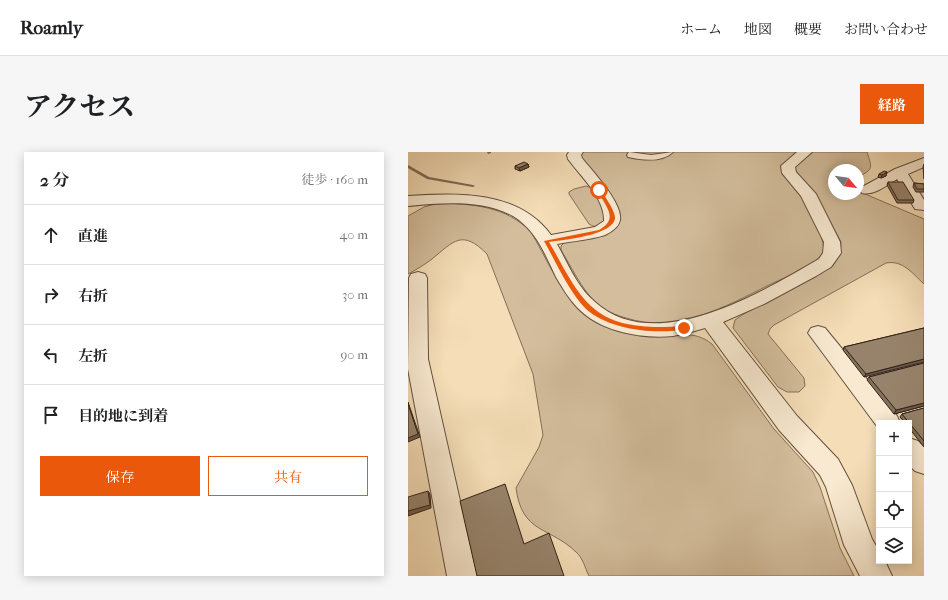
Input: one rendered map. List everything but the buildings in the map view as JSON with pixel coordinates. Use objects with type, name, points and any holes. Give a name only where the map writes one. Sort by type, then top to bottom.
[{"type":"street","points":[[546,241],[600,231],[608,226],[612,221],[613,216],[604,196],[575,159],[574,155],[576,152]]},
{"type":"street","points":[[408,202],[448,199],[470,200],[489,203],[518,213],[530,221],[546,241],[578,295],[589,308],[607,319],[630,327],[657,330],[684,328],[710,320],[749,303],[824,263],[832,253],[832,242],[817,209],[808,194],[789,173],[788,166],[805,152]]},
{"type":"street","points":[[867,190],[900,172],[924,162]]},
{"type":"street","points":[[900,172],[920,206]]},
{"type":"street","points":[[418,278],[417,359],[462,576]]},
{"type":"street","points":[[710,320],[788,423],[829,467],[839,485],[859,545],[877,576]]},
{"type":"street","points":[[818,333],[886,420]]},
{"type":"street","points":[[912,451],[924,463]]},
{"type":"lane","points":[[632,152],[631,155],[658,157],[669,152]]},
{"type":"shaded area","points":[[581,152],[797,152],[782,165],[782,173],[800,193],[807,205],[819,231],[822,240],[823,252],[814,262],[799,271],[735,302],[700,316],[663,323],[645,322],[614,314],[599,306],[591,297],[581,284],[561,250],[561,246],[566,241],[613,228],[580,158]]},
{"type":"shaded area","points":[[813,152],[867,152],[871,165],[869,170],[864,174],[864,164],[828,164],[828,200],[864,200],[864,194],[924,219],[924,284],[902,265],[897,263],[886,263],[774,325],[768,334],[804,378],[805,386],[799,392],[787,392],[778,387],[733,328],[735,320],[742,315],[832,267],[840,255],[841,242],[815,193],[796,173],[795,167]]},
{"type":"shaded area","points":[[586,186],[592,188],[598,197],[607,221],[598,226],[589,224],[569,194],[569,192],[574,189]]},
{"type":"shaded area","points":[[438,203],[464,204],[488,208],[511,217],[521,223],[531,232],[575,307],[590,319],[627,333],[646,336],[692,335],[705,339],[712,344],[774,429],[813,472],[820,487],[840,548],[854,576],[589,576],[578,554],[566,544],[538,528],[531,522],[524,514],[519,503],[516,488],[539,447],[543,435],[533,374],[487,254],[471,242],[458,240],[408,274],[408,216],[424,207]]},
{"type":"waterway","points":[[408,166],[428,178],[473,186]]},
{"type":"route","points":[[599,190],[604,196],[613,216],[612,221],[608,226],[600,231],[546,241],[578,295],[589,308],[607,319],[630,327],[657,330],[684,328]]}]
